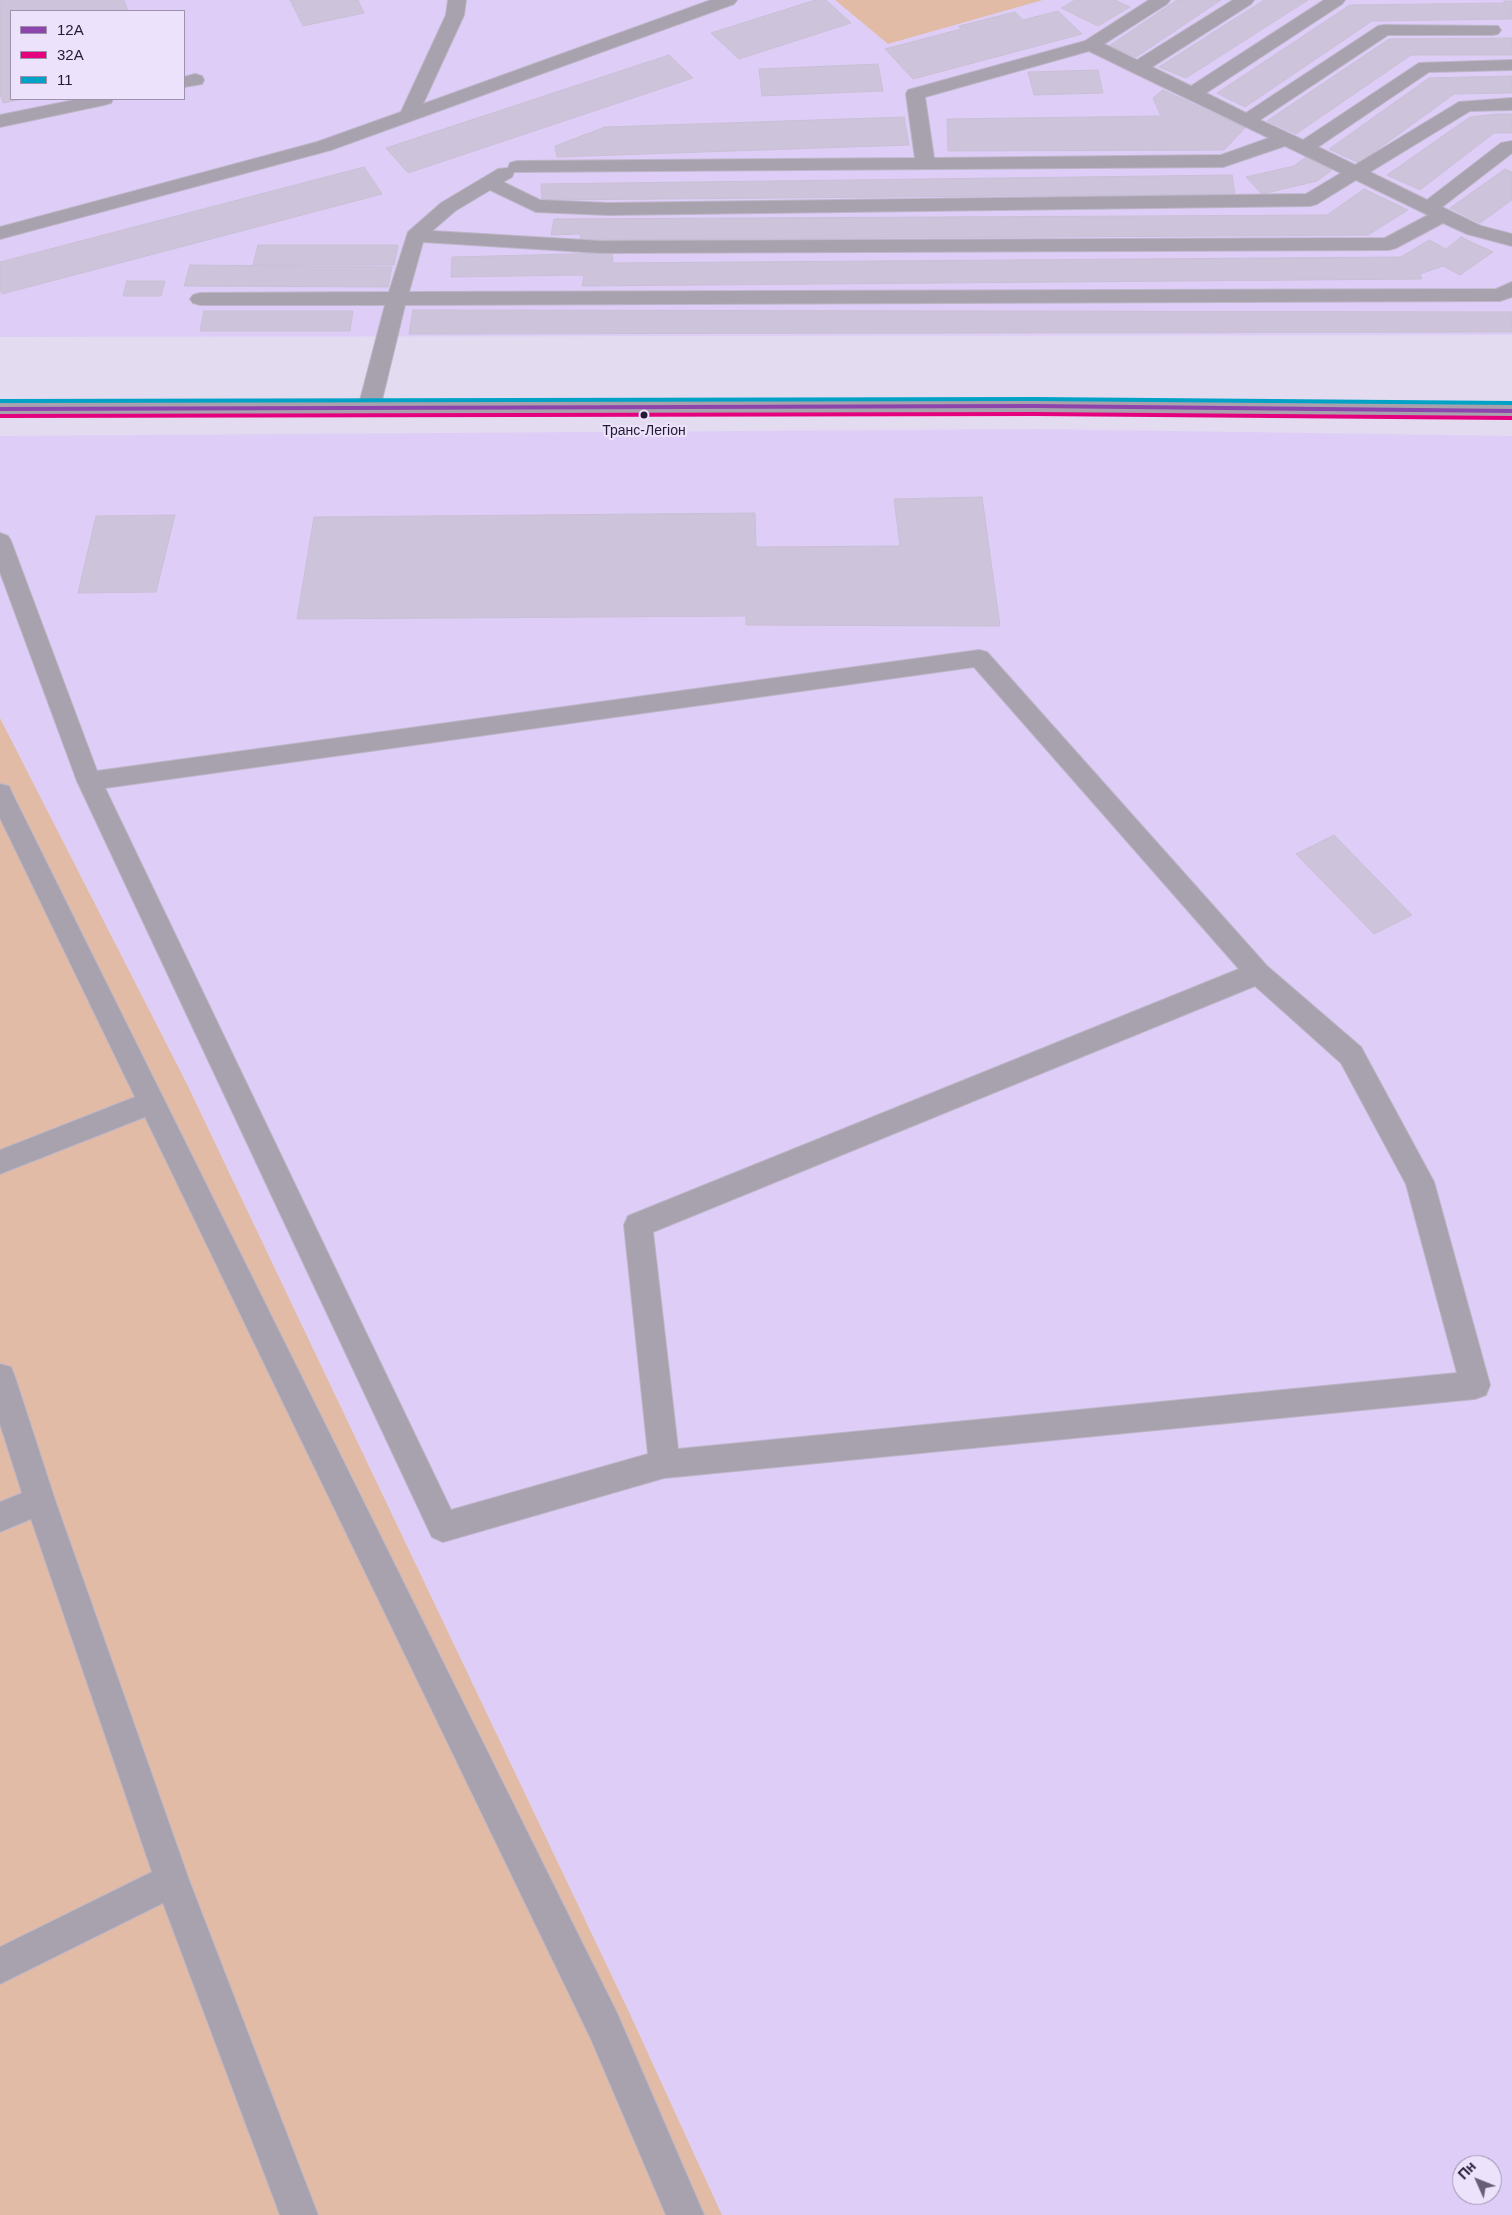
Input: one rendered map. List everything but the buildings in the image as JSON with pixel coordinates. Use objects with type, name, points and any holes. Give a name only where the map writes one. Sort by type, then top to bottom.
[{"type":"street","points":[[409,115],[455,15],[457,0]]},
{"type":"street","points":[[0,233],[324,146],[728,0]]},
{"type":"street","points":[[925,164],[915,94],[1091,45],[1161,0]]},
{"type":"street","points":[[1138,68],[1245,0]]},
{"type":"street","points":[[1192,94],[1336,0]]},
{"type":"street","points":[[1247,120],[1384,30],[1492,30]]},
{"type":"street","points":[[1091,45],[1474,230],[1512,240]]},
{"type":"street","points":[[1304,148],[1425,67],[1512,65]]},
{"type":"street","points":[[0,121],[99,100]]},
{"type":"street","points":[[490,183],[536,206],[608,209],[1310,200],[1466,106],[1512,104]]},
{"type":"street","points":[[517,167],[1223,161],[1286,139]]},
{"type":"street","points":[[415,236],[601,247],[1389,244],[1435,211],[1508,147],[1512,146]]},
{"type":"street","points":[[369,408],[388,326],[415,236],[448,207],[536,156]]},
{"type":"street","points":[[200,299],[1500,295],[1512,288]]},
{"type":"street","points":[[0,409],[1034,406],[1512,411]]},
{"type":"street","points":[[0,541],[89,781],[443,1527],[664,1464],[1475,1384],[1420,1182],[1351,1055],[1258,973],[979,658],[89,781]]},
{"type":"street","points":[[0,793],[604,2026],[686,2215]]},
{"type":"street","points":[[664,1464],[638,1225],[1258,973]]},
{"type":"street","points":[[0,1162],[152,1102]]},
{"type":"street","points":[[0,1377],[40,1500],[172,1880],[299,2215]]},
{"type":"street","points":[[0,1517],[40,1500]]},
{"type":"street","points":[[0,1966],[172,1880]]},
{"type":"shaded area","points":[[0,0],[835,0],[888,44],[1043,0],[1512,0],[1512,335],[0,337]]},
{"type":"shaded area","points":[[835,0],[1043,0],[888,44]]},
{"type":"shaded area","points":[[1037,429],[1512,436],[1512,2215],[722,2215],[630,2014],[187,1084],[0,718],[0,436]]},
{"type":"shaded area","points":[[0,718],[187,1084],[630,2014],[722,2215],[0,2215]]},
{"type":"transit line","name":"11","points":[[0,401],[1034,399],[1512,403]]},
{"type":"transit line","name":"12А","points":[[0,409],[1034,406],[1512,411]]},
{"type":"transit line","name":"32А","points":[[0,416],[1034,414],[1512,418]]},
{"type":"place","name":"Транс-Легіон","points":[[644,415]]}]
